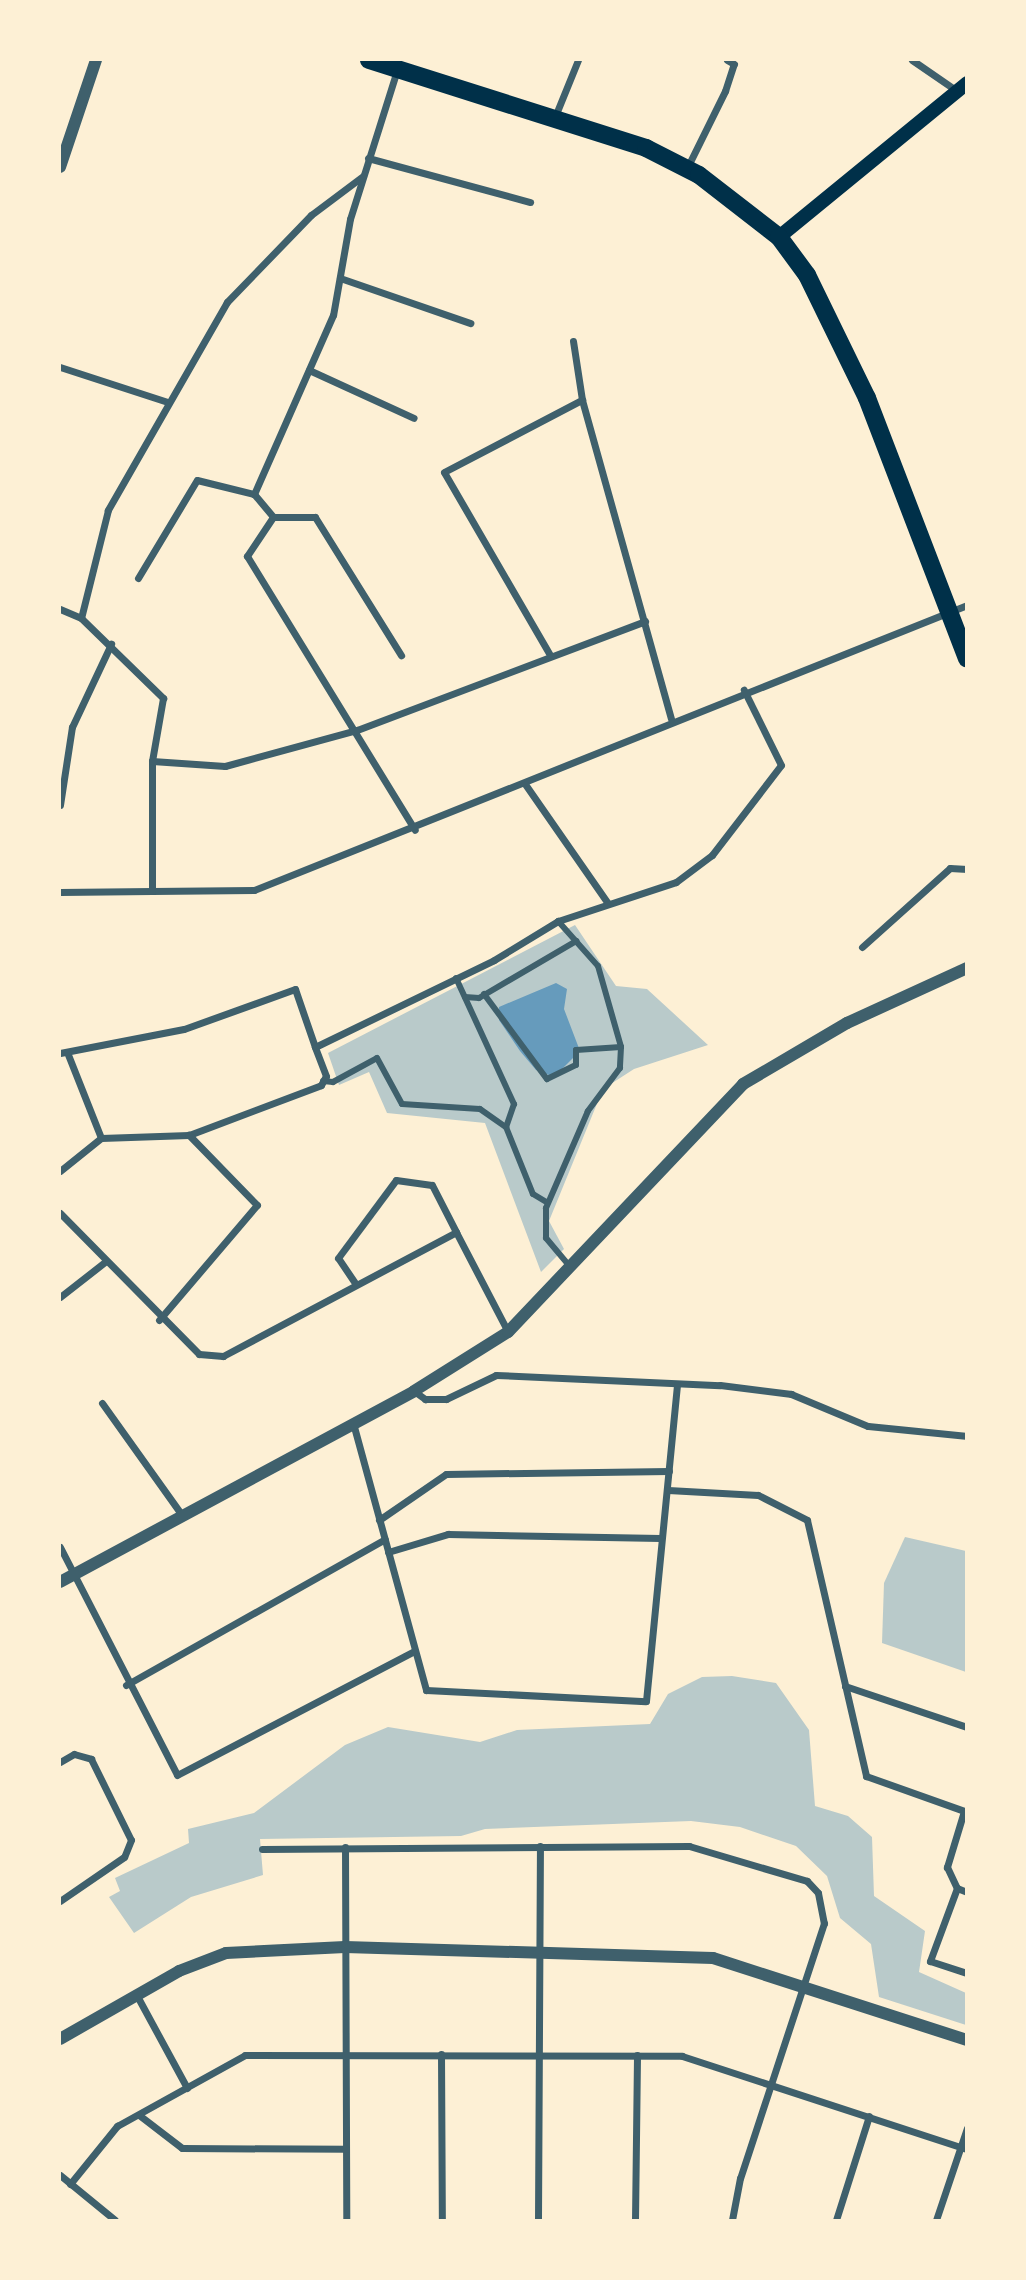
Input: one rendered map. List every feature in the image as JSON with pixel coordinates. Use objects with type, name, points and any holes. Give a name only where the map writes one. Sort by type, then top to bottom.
[{"type":"highway","points":[[369,60],[646,148],[687,169],[779,237],[807,275],[867,398],[967,658]]},
{"type":"main road","points":[[779,237],[962,87]]},
{"type":"street","points":[[60,167],[96,60]]},
{"type":"street","points":[[554,119],[578,60]]},
{"type":"street","points":[[687,169],[725,91],[734,64],[727,60]]},
{"type":"street","points":[[912,60],[962,87]]},
{"type":"street","points":[[254,494],[333,315],[363,176],[397,69]]},
{"type":"street","points":[[368,158],[530,202]]},
{"type":"street","points":[[81,618],[108,510],[227,302],[311,215],[363,176]]},
{"type":"street","points":[[340,278],[470,323]]},
{"type":"street","points":[[573,341],[582,400],[671,719]]},
{"type":"street","points":[[60,367],[168,402]]},
{"type":"street","points":[[309,370],[414,418]]},
{"type":"street","points":[[550,655],[444,472],[582,400]]},
{"type":"street","points":[[138,578],[197,480],[254,494],[273,517]]},
{"type":"street","points":[[273,517],[316,517],[401,655]]},
{"type":"street","points":[[273,517],[247,556],[357,730],[415,830]]},
{"type":"street","points":[[60,892],[254,890],[415,830],[671,719],[967,606]]},
{"type":"street","points":[[60,609],[81,618],[163,698],[152,761],[152,891]]},
{"type":"street","points":[[152,761],[225,766],[357,730],[645,621]]},
{"type":"street","points":[[60,805],[72,727],[111,645]]},
{"type":"street","points":[[315,1047],[456,978],[558,920],[607,902],[676,882],[712,855],[781,765],[744,690]]},
{"type":"street","points":[[525,784],[607,902]]},
{"type":"street","points":[[862,947],[950,867],[967,869]]},
{"type":"street","points":[[558,920],[598,966],[621,1047],[620,1068],[588,1111],[548,1203],[546,1238],[570,1267]]},
{"type":"street","points":[[466,998],[484,993],[576,941]]},
{"type":"street","points":[[65,1579],[414,1391],[508,1332],[743,1084],[847,1023],[967,968]]},
{"type":"street","points":[[456,978],[514,1104],[506,1128]]},
{"type":"street","points":[[101,1138],[63,1052],[184,1029],[295,989],[315,1047],[323,1081]]},
{"type":"street","points":[[484,993],[547,1079],[576,1065],[576,1050],[621,1047]]},
{"type":"street","points":[[60,1171],[101,1138],[189,1135],[323,1081],[333,1082],[377,1058],[402,1104],[480,1109],[506,1128],[533,1194],[548,1203]]},
{"type":"street","points":[[159,1320],[257,1205],[189,1135]]},
{"type":"street","points":[[355,1283],[338,1258],[396,1180],[432,1185],[508,1332]]},
{"type":"street","points":[[60,1213],[159,1320],[198,1354],[223,1356],[355,1283],[456,1232]]},
{"type":"street","points":[[60,1297],[106,1261]]},
{"type":"street","points":[[414,1391],[425,1399],[446,1399],[496,1375],[791,1394],[867,1426],[967,1436]]},
{"type":"street","points":[[353,1423],[426,1690],[646,1701],[677,1385]]},
{"type":"street","points":[[102,1403],[182,1515]]},
{"type":"street","points":[[379,1520],[446,1474],[669,1471]]},
{"type":"street","points":[[668,1490],[758,1495],[807,1520],[866,1776],[965,1812],[947,1867],[957,1888],[967,1892]]},
{"type":"street","points":[[388,1552],[448,1534],[660,1538]]},
{"type":"street","points":[[126,1685],[385,1539]]},
{"type":"street","points":[[60,1547],[65,1579],[177,1775],[414,1651]]},
{"type":"street","points":[[845,1686],[967,1727]]},
{"type":"street","points":[[60,1762],[74,1754],[91,1759],[131,1840],[124,1857],[60,1900]]},
{"type":"street","points":[[538,2221],[540,1846]]},
{"type":"street","points":[[262,1849],[689,1846],[807,1881],[818,1893],[824,1923],[770,2083],[732,2221]]},
{"type":"street","points":[[345,1847],[346,2221]]},
{"type":"street","points":[[957,1888],[930,1961],[967,1973]]},
{"type":"street","points":[[60,2039],[136,1994],[226,1953],[345,1947],[540,1950],[713,1958],[804,1985],[967,2040]]},
{"type":"street","points":[[136,1994],[187,2088]]},
{"type":"street","points":[[70,2183],[117,2126],[245,2055],[539,2053],[682,2056],[963,2148]]},
{"type":"street","points":[[441,2054],[442,2221]]},
{"type":"street","points":[[635,2221],[637,2055]]},
{"type":"street","points":[[139,2115],[182,2148],[346,2149]]},
{"type":"street","points":[[836,2221],[869,2116]]},
{"type":"street","points":[[936,2221],[963,2148],[967,2128]]},
{"type":"street","points":[[60,2175],[115,2221]]},
{"type":"shaded area","points":[[575,925],[616,986],[647,989],[708,1045],[634,1069],[603,1089],[549,1221],[564,1249],[541,1272],[485,1123],[387,1113],[369,1072],[339,1085],[328,1053]]},
{"type":"shaded area","points":[[905,1537],[966,1551],[966,1672],[882,1643],[884,1583]]},
{"type":"shaded area","points":[[732,1676],[776,1683],[809,1730],[815,1806],[848,1816],[872,1837],[874,1896],[925,1931],[919,1972],[966,1993],[966,2025],[879,1997],[871,1944],[840,1918],[827,1876],[796,1846],[740,1827],[691,1821],[485,1829],[461,1836],[260,1839],[263,1875],[191,1897],[134,1933],[109,1897],[120,1891],[115,1878],[189,1843],[188,1829],[254,1813],[345,1745],[388,1727],[480,1742],[517,1730],[650,1724],[668,1694],[702,1677]]},
{"type":"water","points":[[556,983],[567,989],[564,1009],[580,1051],[554,1077],[536,1070],[520,1051],[499,1020],[499,1007]]}]
